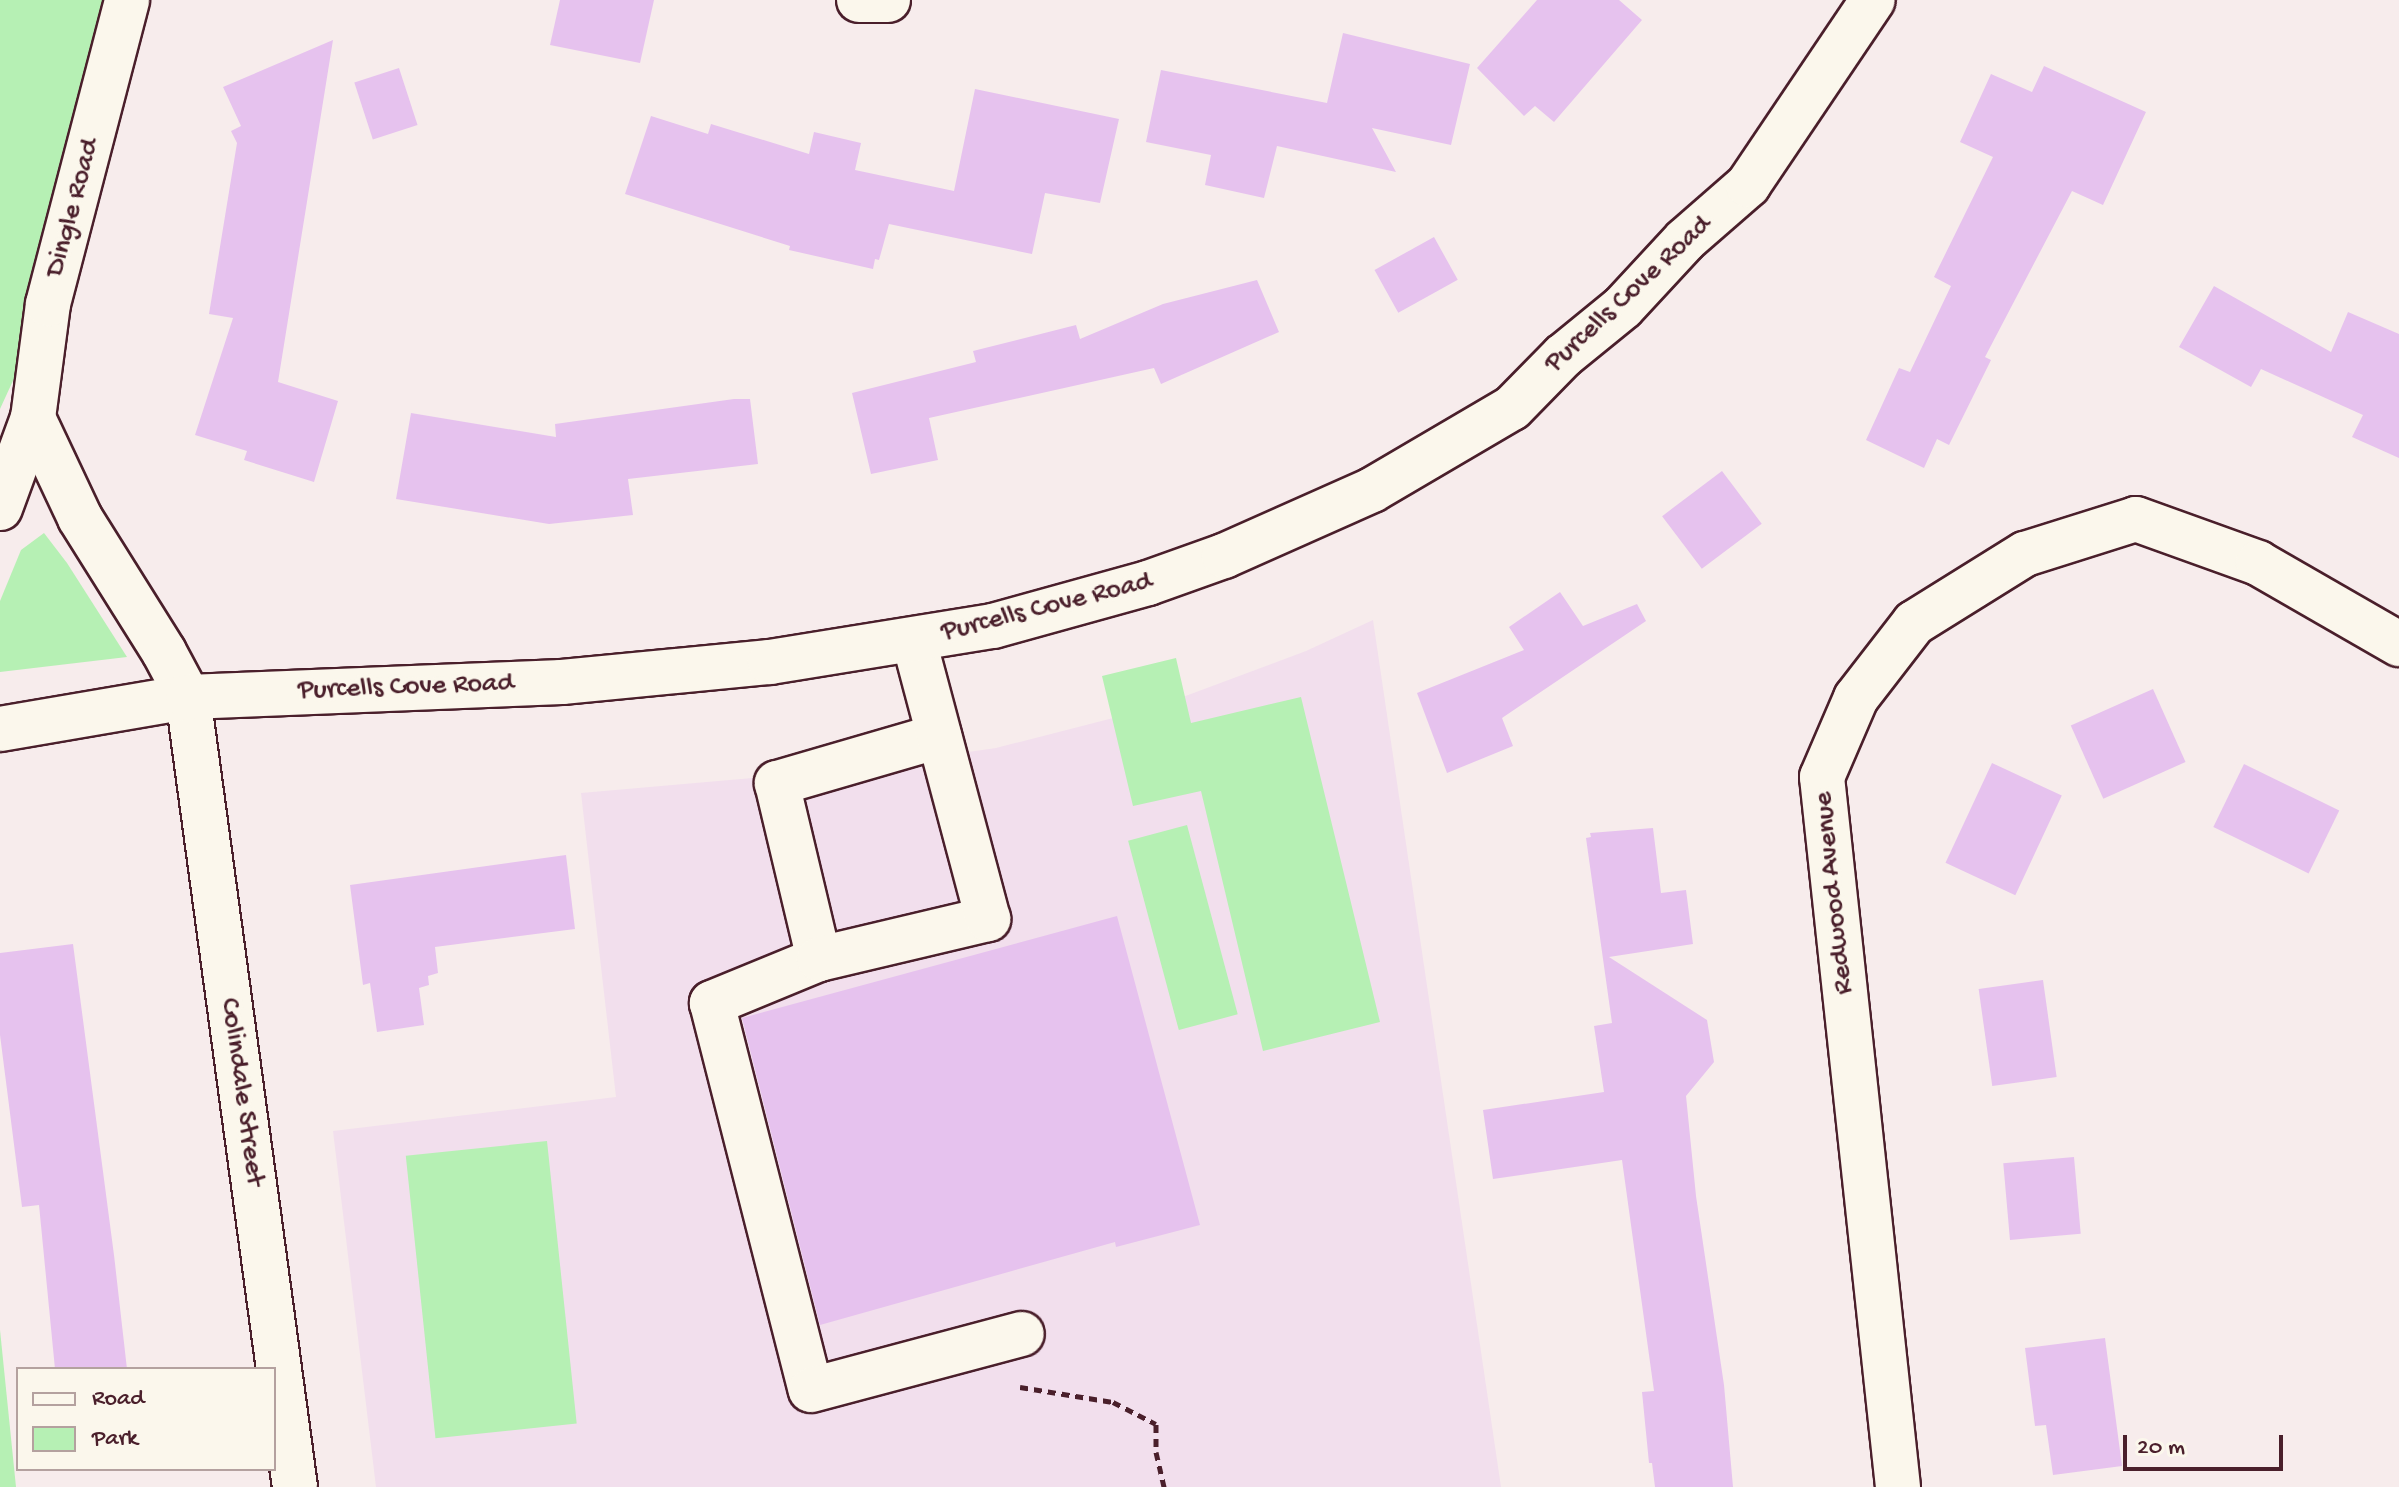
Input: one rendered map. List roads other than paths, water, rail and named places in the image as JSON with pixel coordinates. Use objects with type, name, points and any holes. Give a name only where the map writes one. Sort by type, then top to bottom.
[{"type":"street","name":"Dingle Road","points":[[0,508],[33,418],[48,304],[127,0]]},
{"type":"street","points":[[859,0],[888,0]]},
{"type":"street","name":"Purcells Cove Road","points":[[0,729],[188,697],[562,682],[770,662],[914,641],[1071,607],[1224,556],[1372,490],[1512,408],[1563,356],[1623,307],[1685,240],[1748,185],[1873,0]]},
{"type":"street","points":[[33,418],[80,518],[164,652],[188,697]]},
{"type":"street","name":"Redwood Avenue","points":[[1898,1487],[1822,777],[1856,698],[1914,623],[2025,554],[2136,519],[2258,563],[2399,644]]},
{"type":"street","points":[[914,641],[988,919],[819,959],[712,1003],[811,1390],[1022,1334]]},
{"type":"street","name":"Colindale Street","points":[[188,697],[295,1487]]},
{"type":"street","points":[[819,959],[777,783],[939,736]]}]
